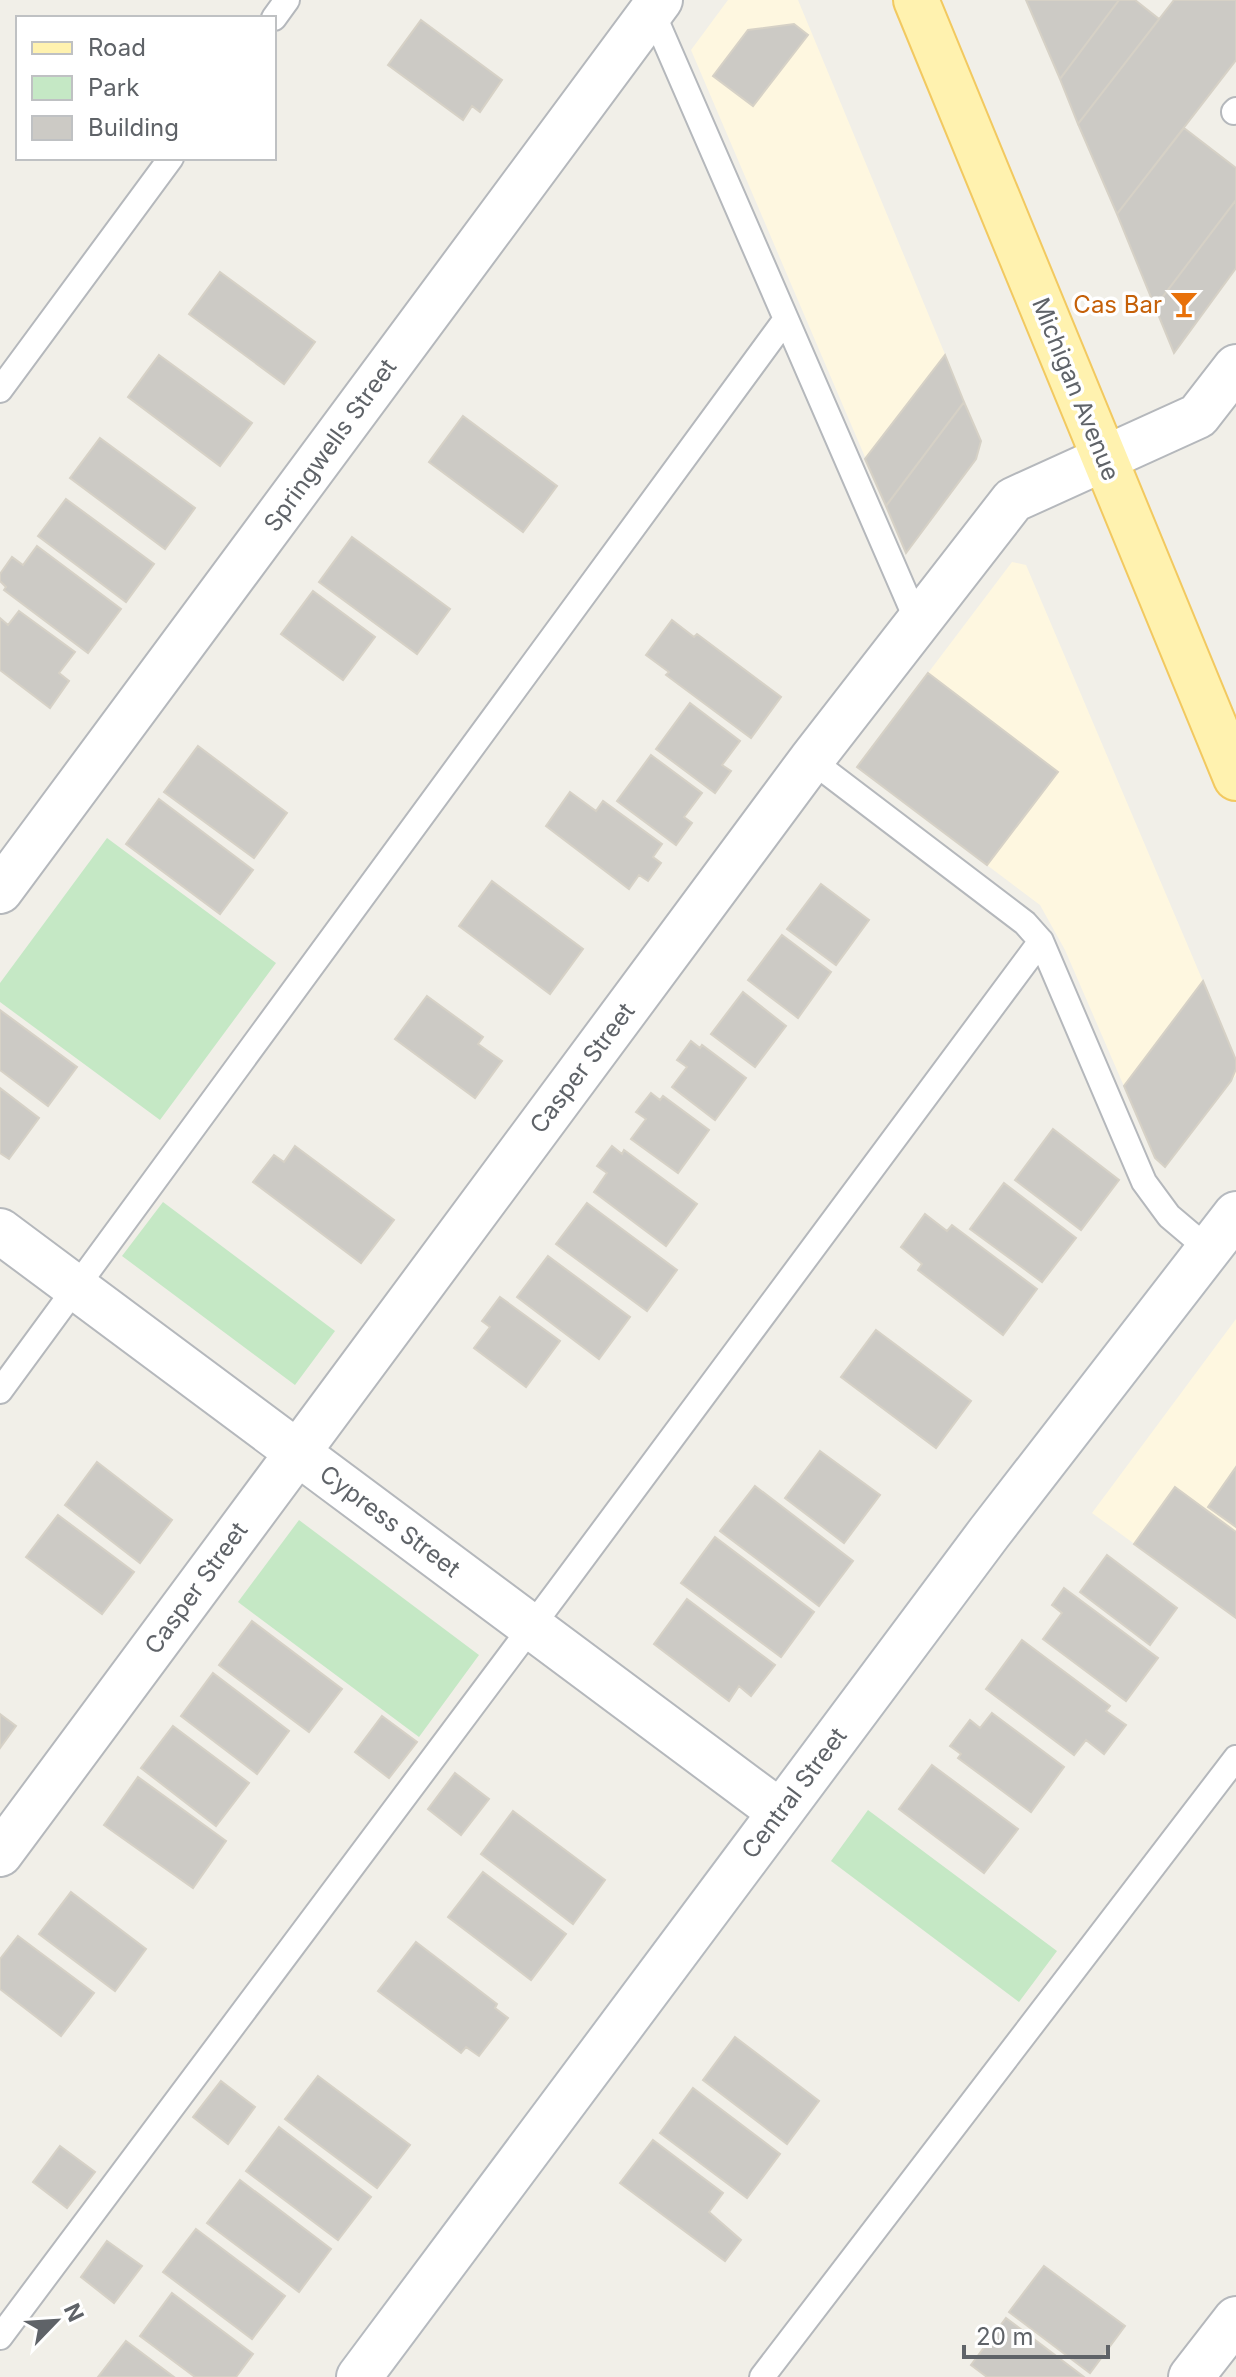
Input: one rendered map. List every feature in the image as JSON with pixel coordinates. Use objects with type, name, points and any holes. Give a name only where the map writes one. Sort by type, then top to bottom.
[{"type":"main road","name":"Michigan Avenue","points":[[916,0],[1236,778]]},
{"type":"street","name":"Springwells Street","points":[[0,891],[656,6]]},
{"type":"street","name":"Casper Street","points":[[0,1854],[811,760],[1013,500],[1198,416],[1236,367]]},
{"type":"street","name":"Central Street","points":[[359,2377],[989,1533],[1236,1214]]},
{"type":"street","name":"Cypress Street","points":[[0,1231],[780,1812]]},
{"type":"street","points":[[1191,2377],[1236,2319]]},
{"type":"lane","points":[[656,6],[786,319],[918,623]]},
{"type":"lane","points":[[0,390],[170,160]]},
{"type":"lane","points":[[0,1391],[786,319]]},
{"type":"lane","points":[[811,760],[1025,923],[1041,941],[1144,1182],[1169,1216],[1208,1249]]},
{"type":"lane","points":[[0,2337],[1041,941]]},
{"type":"lane","points":[[762,2377],[1236,1758]]},
{"type":"shaded area","points":[[728,0],[798,0],[981,441],[976,459],[906,553],[691,50]]},
{"type":"shaded area","points":[[1012,562],[1026,565],[1236,1059],[1236,1075],[1165,1167],[1155,1158],[1065,950],[1040,905],[857,767]]},
{"type":"shaded area","points":[[1236,1319],[1236,1618],[1092,1513]]},
{"type":"green space","points":[[107,838],[276,963],[160,1120],[0,1002],[0,983]]},
{"type":"green space","points":[[163,1202],[335,1331],[295,1385],[122,1256]]},
{"type":"green space","points":[[299,1520],[479,1655],[419,1737],[238,1602]]},
{"type":"green space","points":[[868,1810],[1057,1951],[1019,2002],[831,1861]]},
{"type":"building","points":[[1026,0],[1119,0],[1060,79]]},
{"type":"building","points":[[1119,0],[1135,0],[1159,19],[1078,124],[1060,79]]},
{"type":"building","points":[[1174,0],[1236,0],[1236,60],[1117,214],[1078,124]]},
{"type":"building","points":[[421,20],[502,80],[480,112],[472,106],[463,120],[388,65]]},
{"type":"building","points":[[794,24],[808,35],[753,106],[713,76],[748,30]]},
{"type":"building","points":[[1184,128],[1236,168],[1236,200],[1155,307],[1117,214]]},
{"type":"building","points":[[1236,200],[1236,268],[1174,353],[1155,307]]},
{"type":"building","points":[[220,272],[315,342],[284,384],[189,314]]},
{"type":"building","points":[[159,355],[252,423],[220,466],[128,397]]},
{"type":"building","points":[[945,355],[964,402],[886,506],[865,459]]},
{"type":"building","points":[[964,402],[981,441],[976,459],[906,553],[886,506]]},
{"type":"building","points":[[463,416],[557,486],[523,532],[429,462]]},
{"type":"building","points":[[100,438],[195,508],[165,549],[70,478]]},
{"type":"building","points":[[66,499],[154,564],[126,602],[38,536]]},
{"type":"building","points":[[352,537],[450,609],[417,654],[319,582]]},
{"type":"building","points":[[37,546],[121,609],[88,653],[4,590],[6,587],[0,581],[0,574],[12,557],[23,565]]},
{"type":"building","points":[[313,591],[375,637],[343,680],[281,634]]},
{"type":"building","points":[[19,611],[75,652],[59,673],[69,681],[50,708],[0,670],[0,618],[8,625]]},
{"type":"building","points":[[672,620],[694,637],[697,634],[781,697],[751,738],[666,675],[669,672],[646,655]]},
{"type":"building","points":[[928,673],[1058,772],[987,865],[857,767]]},
{"type":"building","points":[[690,703],[740,741],[722,765],[731,771],[715,793],[656,749]]},
{"type":"building","points":[[198,746],[287,813],[254,858],[164,792]]},
{"type":"building","points":[[651,755],[702,793],[684,817],[692,823],[676,845],[617,801]]},
{"type":"building","points":[[570,792],[596,811],[603,801],[662,844],[653,857],[661,863],[648,881],[639,875],[629,889],[546,826]]},
{"type":"building","points":[[159,799],[253,870],[220,914],[126,844]]},
{"type":"building","points":[[492,881],[583,949],[550,994],[459,926]]},
{"type":"building","points":[[821,884],[869,920],[836,965],[787,929]]},
{"type":"building","points":[[782,935],[831,972],[798,1018],[748,980]]},
{"type":"building","points":[[1203,981],[1236,1060],[1236,1069],[1231,1081],[1165,1167],[1155,1158],[1124,1086]]},
{"type":"building","points":[[743,992],[786,1026],[755,1067],[711,1034]]},
{"type":"building","points":[[427,996],[483,1037],[478,1044],[502,1061],[475,1098],[395,1039]]},
{"type":"building","points":[[0,1010],[77,1067],[48,1106],[0,1070]]},
{"type":"building","points":[[691,1041],[700,1048],[702,1045],[746,1078],[715,1120],[672,1087],[687,1067],[677,1060]]},
{"type":"building","points":[[0,1088],[39,1118],[9,1159],[0,1153]]},
{"type":"building","points":[[651,1093],[660,1100],[663,1096],[709,1130],[678,1173],[631,1139],[646,1119],[636,1112]]},
{"type":"building","points":[[1053,1129],[1119,1180],[1081,1230],[1015,1180]]},
{"type":"building","points":[[295,1146],[394,1220],[361,1263],[253,1182],[274,1155],[284,1162]]},
{"type":"building","points":[[612,1146],[622,1154],[624,1150],[697,1204],[666,1246],[594,1192],[607,1173],[597,1166]]},
{"type":"building","points":[[1004,1183],[1076,1238],[1042,1282],[970,1229]]},
{"type":"building","points":[[587,1203],[677,1270],[647,1311],[556,1244]]},
{"type":"building","points":[[925,1214],[947,1231],[952,1225],[1037,1289],[1003,1335],[918,1270],[922,1264],[901,1247]]},
{"type":"building","points":[[548,1256],[630,1317],[599,1359],[517,1297]]},
{"type":"building","points":[[500,1297],[560,1341],[526,1387],[474,1348],[490,1327],[482,1321]]},
{"type":"building","points":[[876,1330],[971,1401],[936,1448],[841,1377]]},
{"type":"building","points":[[820,1451],[880,1495],[844,1543],[785,1498]]},
{"type":"building","points":[[97,1462],[172,1520],[140,1563],[65,1505]]},
{"type":"building","points":[[1236,1467],[1236,1527],[1208,1507]]},
{"type":"building","points":[[755,1486],[853,1561],[819,1606],[720,1531]]},
{"type":"building","points":[[1175,1487],[1236,1532],[1236,1618],[1134,1544]]},
{"type":"building","points":[[58,1515],[134,1572],[102,1614],[26,1557]]},
{"type":"building","points":[[715,1537],[814,1612],[781,1657],[681,1583]]},
{"type":"building","points":[[1107,1555],[1177,1608],[1150,1645],[1080,1592]]},
{"type":"building","points":[[1064,1588],[1158,1658],[1126,1701],[1043,1639],[1062,1613],[1052,1605]]},
{"type":"building","points":[[687,1599],[775,1665],[751,1696],[739,1686],[729,1701],[654,1644]]},
{"type":"building","points":[[252,1621],[342,1689],[309,1732],[219,1665]]},
{"type":"building","points":[[1022,1640],[1110,1706],[1106,1711],[1126,1725],[1104,1754],[1086,1740],[1074,1755],[986,1689]]},
{"type":"building","points":[[213,1673],[289,1731],[257,1774],[181,1716]]},
{"type":"building","points":[[992,1713],[1064,1767],[1031,1812],[958,1758],[961,1754],[950,1746],[970,1720],[980,1728]]},
{"type":"building","points":[[0,1714],[16,1726],[0,1748]]},
{"type":"building","points":[[382,1716],[417,1742],[389,1778],[355,1752]]},
{"type":"building","points":[[173,1726],[249,1783],[216,1826],[141,1768]]},
{"type":"building","points":[[932,1765],[1018,1829],[984,1873],[899,1809]]},
{"type":"building","points":[[455,1773],[489,1799],[461,1835],[428,1809]]},
{"type":"building","points":[[138,1777],[226,1841],[193,1888],[104,1825]]},
{"type":"building","points":[[513,1811],[605,1880],[573,1924],[481,1854]]},
{"type":"building","points":[[483,1872],[566,1934],[531,1980],[448,1917]]},
{"type":"building","points":[[71,1892],[146,1949],[115,1991],[39,1934]]},
{"type":"building","points":[[18,1936],[94,1993],[61,2036],[0,1989],[0,1959]]},
{"type":"building","points":[[416,1942],[497,2004],[495,2008],[508,2018],[479,2056],[466,2047],[461,2053],[378,1991]]},
{"type":"building","points":[[735,2037],[819,2101],[787,2144],[703,2080]]},
{"type":"building","points":[[318,2076],[410,2145],[377,2188],[285,2119]]},
{"type":"building","points":[[221,2081],[255,2107],[228,2144],[193,2117]]},
{"type":"building","points":[[693,2088],[780,2154],[747,2198],[660,2133]]},
{"type":"building","points":[[279,2127],[371,2197],[338,2240],[246,2171]]},
{"type":"building","points":[[653,2140],[723,2193],[709,2212],[741,2240],[725,2261],[620,2183]]},
{"type":"building","points":[[60,2146],[95,2172],[67,2208],[33,2182]]},
{"type":"building","points":[[240,2180],[331,2249],[299,2292],[207,2223]]},
{"type":"building","points":[[196,2229],[285,2296],[252,2339],[163,2272]]},
{"type":"building","points":[[107,2241],[142,2266],[114,2303],[81,2277]]},
{"type":"building","points":[[1044,2266],[1125,2326],[1090,2373],[1009,2312]]},
{"type":"building","points":[[172,2293],[253,2354],[236,2377],[195,2377],[140,2336]]},
{"type":"building","points":[[1006,2318],[1084,2377],[987,2377],[971,2365]]},
{"type":"building","points":[[126,2341],[174,2377],[98,2377]]},
{"type":"place","name":"Cas Bar","points":[[1184,304]]}]
